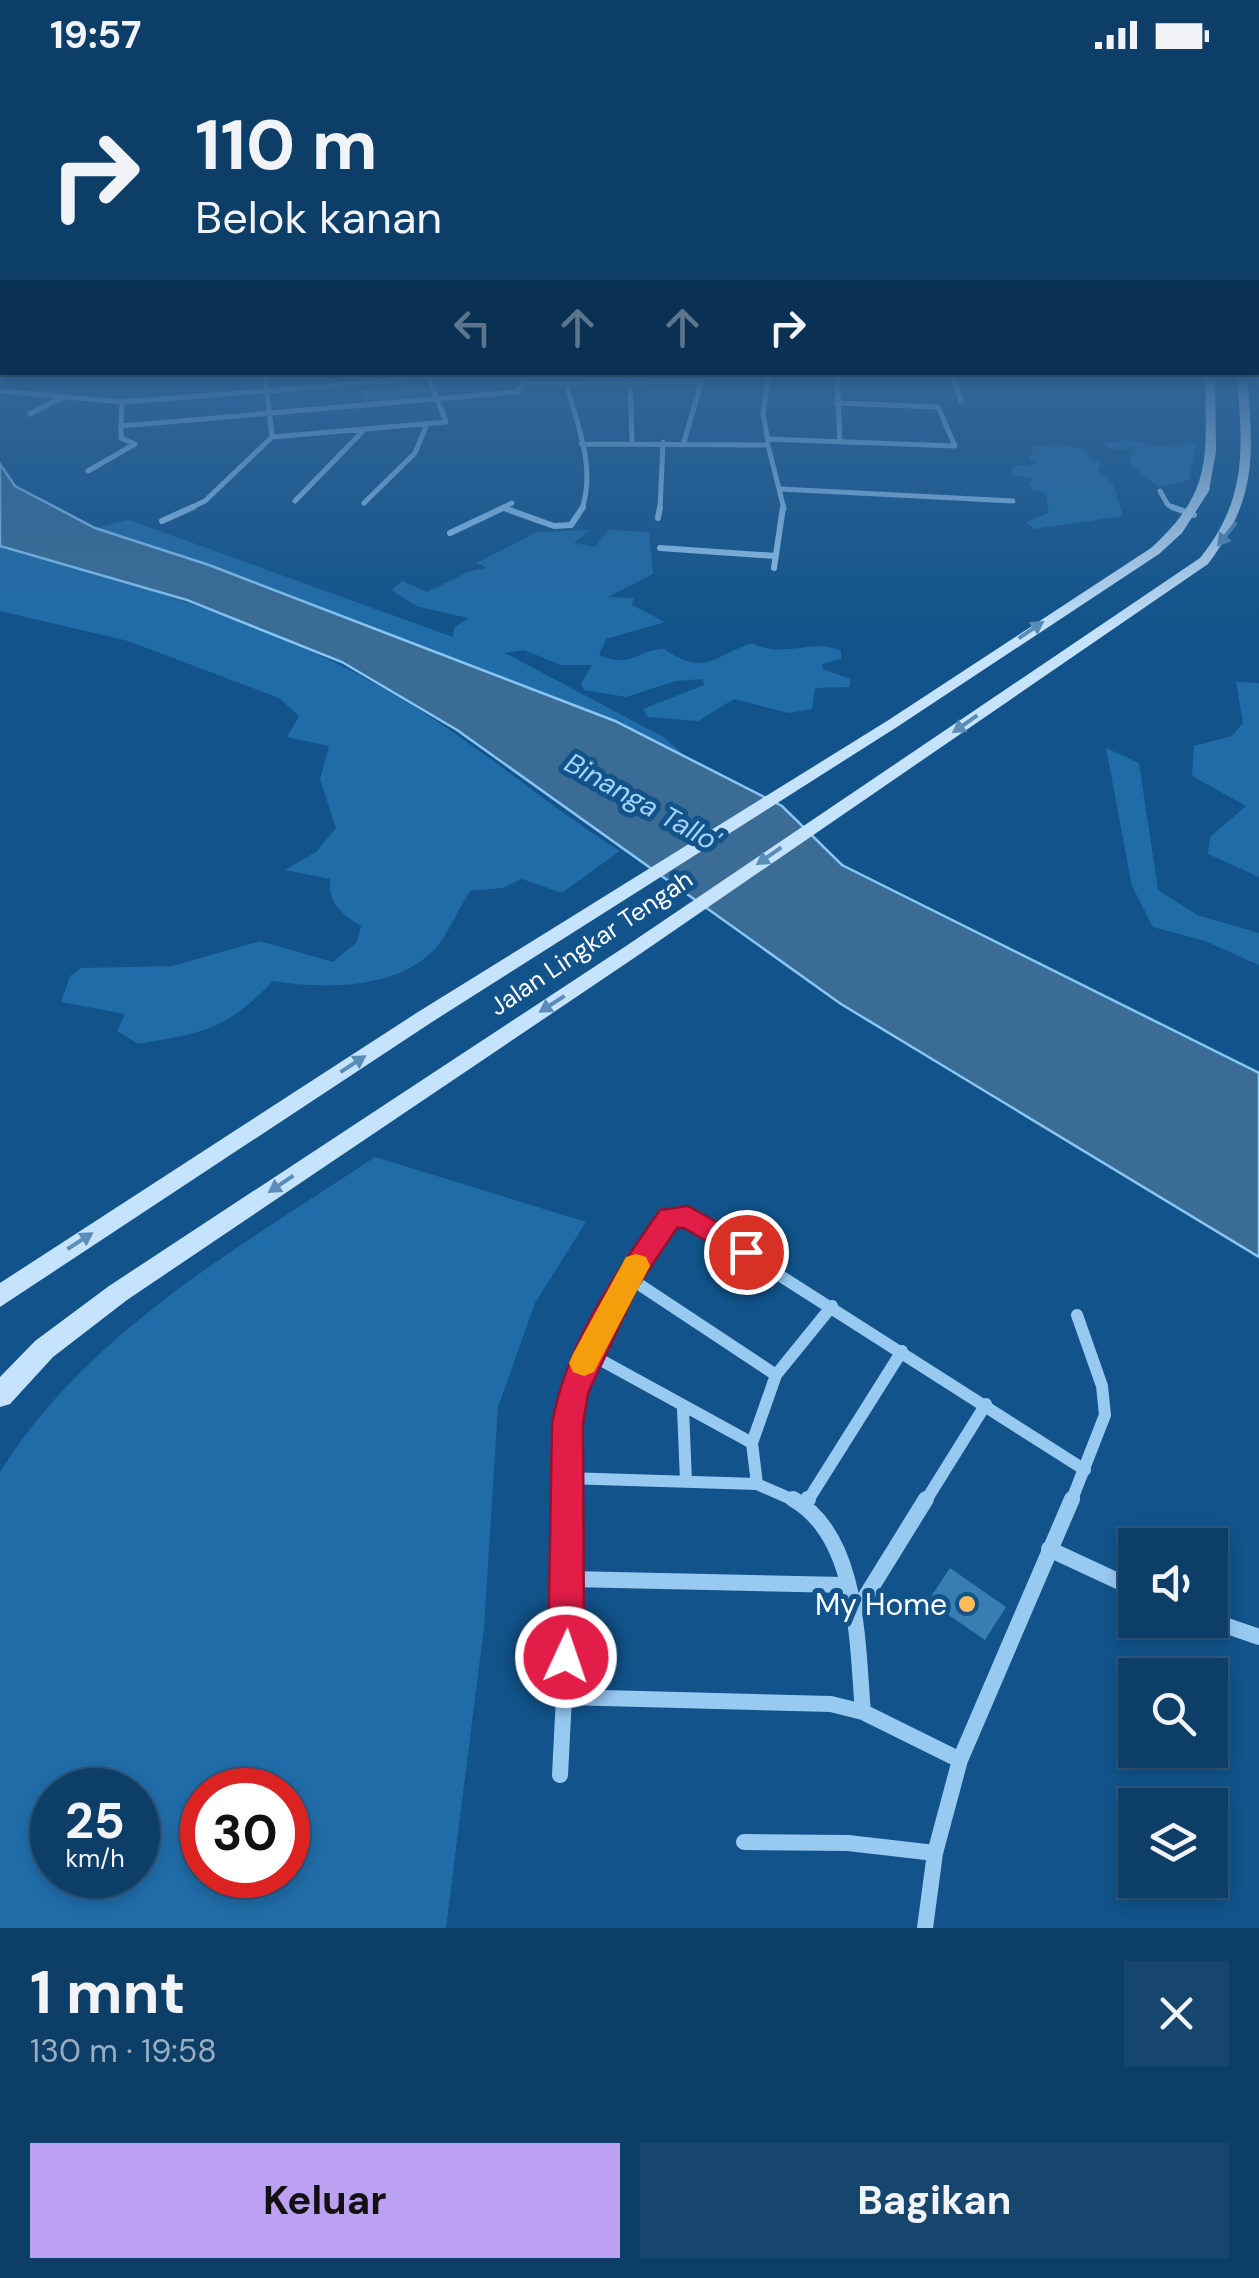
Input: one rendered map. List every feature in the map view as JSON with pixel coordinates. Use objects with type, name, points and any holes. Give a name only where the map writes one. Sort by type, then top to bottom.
[{"type":"main road","points":[[1194,515],[1205,496],[1209,460]]},
{"type":"main road","name":"Jalan Lingkar Tengah","points":[[0,1395],[44,1348],[118,1293],[633,950],[1204,561],[1228,537],[1247,501],[1245,460]]},
{"type":"main road","name":"Jalan Lingkar Tengah","points":[[0,1296],[1155,551],[1194,515]]},
{"type":"street","points":[[88,471],[108,460]]},
{"type":"street","points":[[162,522],[205,502],[249,460]]},
{"type":"street","points":[[295,501],[336,460]]},
{"type":"street","points":[[364,503],[408,460]]},
{"type":"street","points":[[504,508],[554,526],[575,522],[590,477],[585,460]]},
{"type":"street","points":[[658,518],[664,486],[663,460]]},
{"type":"street","points":[[773,460],[784,511],[774,568]]},
{"type":"street","points":[[781,489],[1013,502]]},
{"type":"street","points":[[1160,490],[1168,505],[1194,515]]},
{"type":"street","points":[[450,533],[512,503]]},
{"type":"street","points":[[660,548],[776,556]]},
{"type":"street","points":[[560,1775],[570,1579],[565,1478],[572,1393],[588,1353],[628,1278],[663,1223],[683,1215],[1085,1470]]},
{"type":"street","points":[[628,1278],[776,1375]]},
{"type":"street","points":[[756,1484],[752,1442],[776,1375],[832,1306]]},
{"type":"street","points":[[925,1928],[936,1854],[960,1760],[1085,1470],[1105,1403],[1077,1315]]},
{"type":"street","points":[[804,1506],[902,1351]]},
{"type":"street","points":[[588,1353],[683,1408],[752,1442]]},
{"type":"street","points":[[853,1617],[986,1404]]},
{"type":"street","points":[[683,1408],[686,1481]]},
{"type":"street","points":[[565,1478],[756,1484],[804,1506],[833,1545],[853,1617],[863,1712]]},
{"type":"street","points":[[1049,1549],[1118,1582]]},
{"type":"street","points":[[570,1579],[844,1585]]},
{"type":"street","points":[[1228,1626],[1259,1637]]},
{"type":"street","points":[[564,1696],[830,1704],[863,1712],[960,1760]]},
{"type":"street","points":[[744,1842],[848,1842],[936,1854]]},
{"type":"shaded area","points":[[1031,460],[1101,463],[1098,472],[1113,484],[1123,516],[1034,529],[1026,522],[1049,513],[1046,493],[1032,490],[1029,484],[1033,479],[1013,475],[1012,466],[1036,464]]},
{"type":"shaded area","points":[[1131,460],[1193,460],[1189,480],[1158,487],[1130,464]]},
{"type":"shaded area","points":[[129,520],[453,637],[454,628],[468,618],[416,606],[391,590],[402,581],[427,592],[470,571],[487,568],[477,563],[537,532],[590,530],[574,543],[595,547],[609,530],[649,532],[653,574],[608,597],[634,598],[632,605],[665,622],[606,639],[599,655],[620,660],[664,649],[700,663],[752,643],[774,649],[830,647],[841,651],[841,659],[822,664],[823,669],[850,679],[850,687],[815,688],[812,709],[789,713],[734,699],[698,721],[648,717],[643,709],[704,685],[703,679],[676,681],[626,697],[584,690],[581,684],[592,665],[561,665],[524,650],[505,653],[665,738],[686,757],[615,721],[209,565],[95,528]]},
{"type":"shaded area","points":[[0,546],[160,593],[316,653],[440,723],[620,851],[562,893],[522,879],[502,888],[470,891],[434,950],[399,973],[358,984],[273,981],[241,1010],[212,1027],[138,1044],[117,1031],[125,1014],[61,1002],[70,976],[81,968],[172,966],[260,941],[333,962],[357,942],[361,926],[337,907],[330,879],[285,870],[316,852],[336,828],[320,779],[329,746],[287,737],[299,716],[279,698],[128,641],[0,611]]},
{"type":"shaded area","points":[[1236,682],[1259,683],[1259,877],[1208,854],[1210,837],[1246,806],[1192,776],[1194,746],[1232,736],[1243,723]]},
{"type":"shaded area","points":[[1106,748],[1139,763],[1158,890],[1197,915],[1259,933],[1259,965],[1205,941],[1153,927],[1132,886]]},
{"type":"shaded area","points":[[375,1157],[586,1222],[535,1303],[498,1407],[484,1627],[446,1928],[0,1928],[0,1472],[36,1421],[77,1376],[122,1334],[220,1259]]},
{"type":"water","name":"Binanga Tallo'","points":[[0,464],[15,486],[95,528],[209,565],[615,721],[782,806],[842,865],[1259,1073],[1259,1257],[841,1004],[457,730],[342,662],[187,600],[0,546]]},
{"type":"building","name":"My Home","points":[[950,1568],[1006,1607],[985,1640],[928,1601]]},
{"type":"slow traffic","points":[[584,1363],[636,1266]]},
{"type":"place","name":"My Home","points":[[967,1604]]},
{"type":"route","points":[[566,1657],[570,1579],[565,1506],[567,1424],[572,1393],[588,1353],[628,1278],[670,1218],[688,1216],[746,1252]]}]
